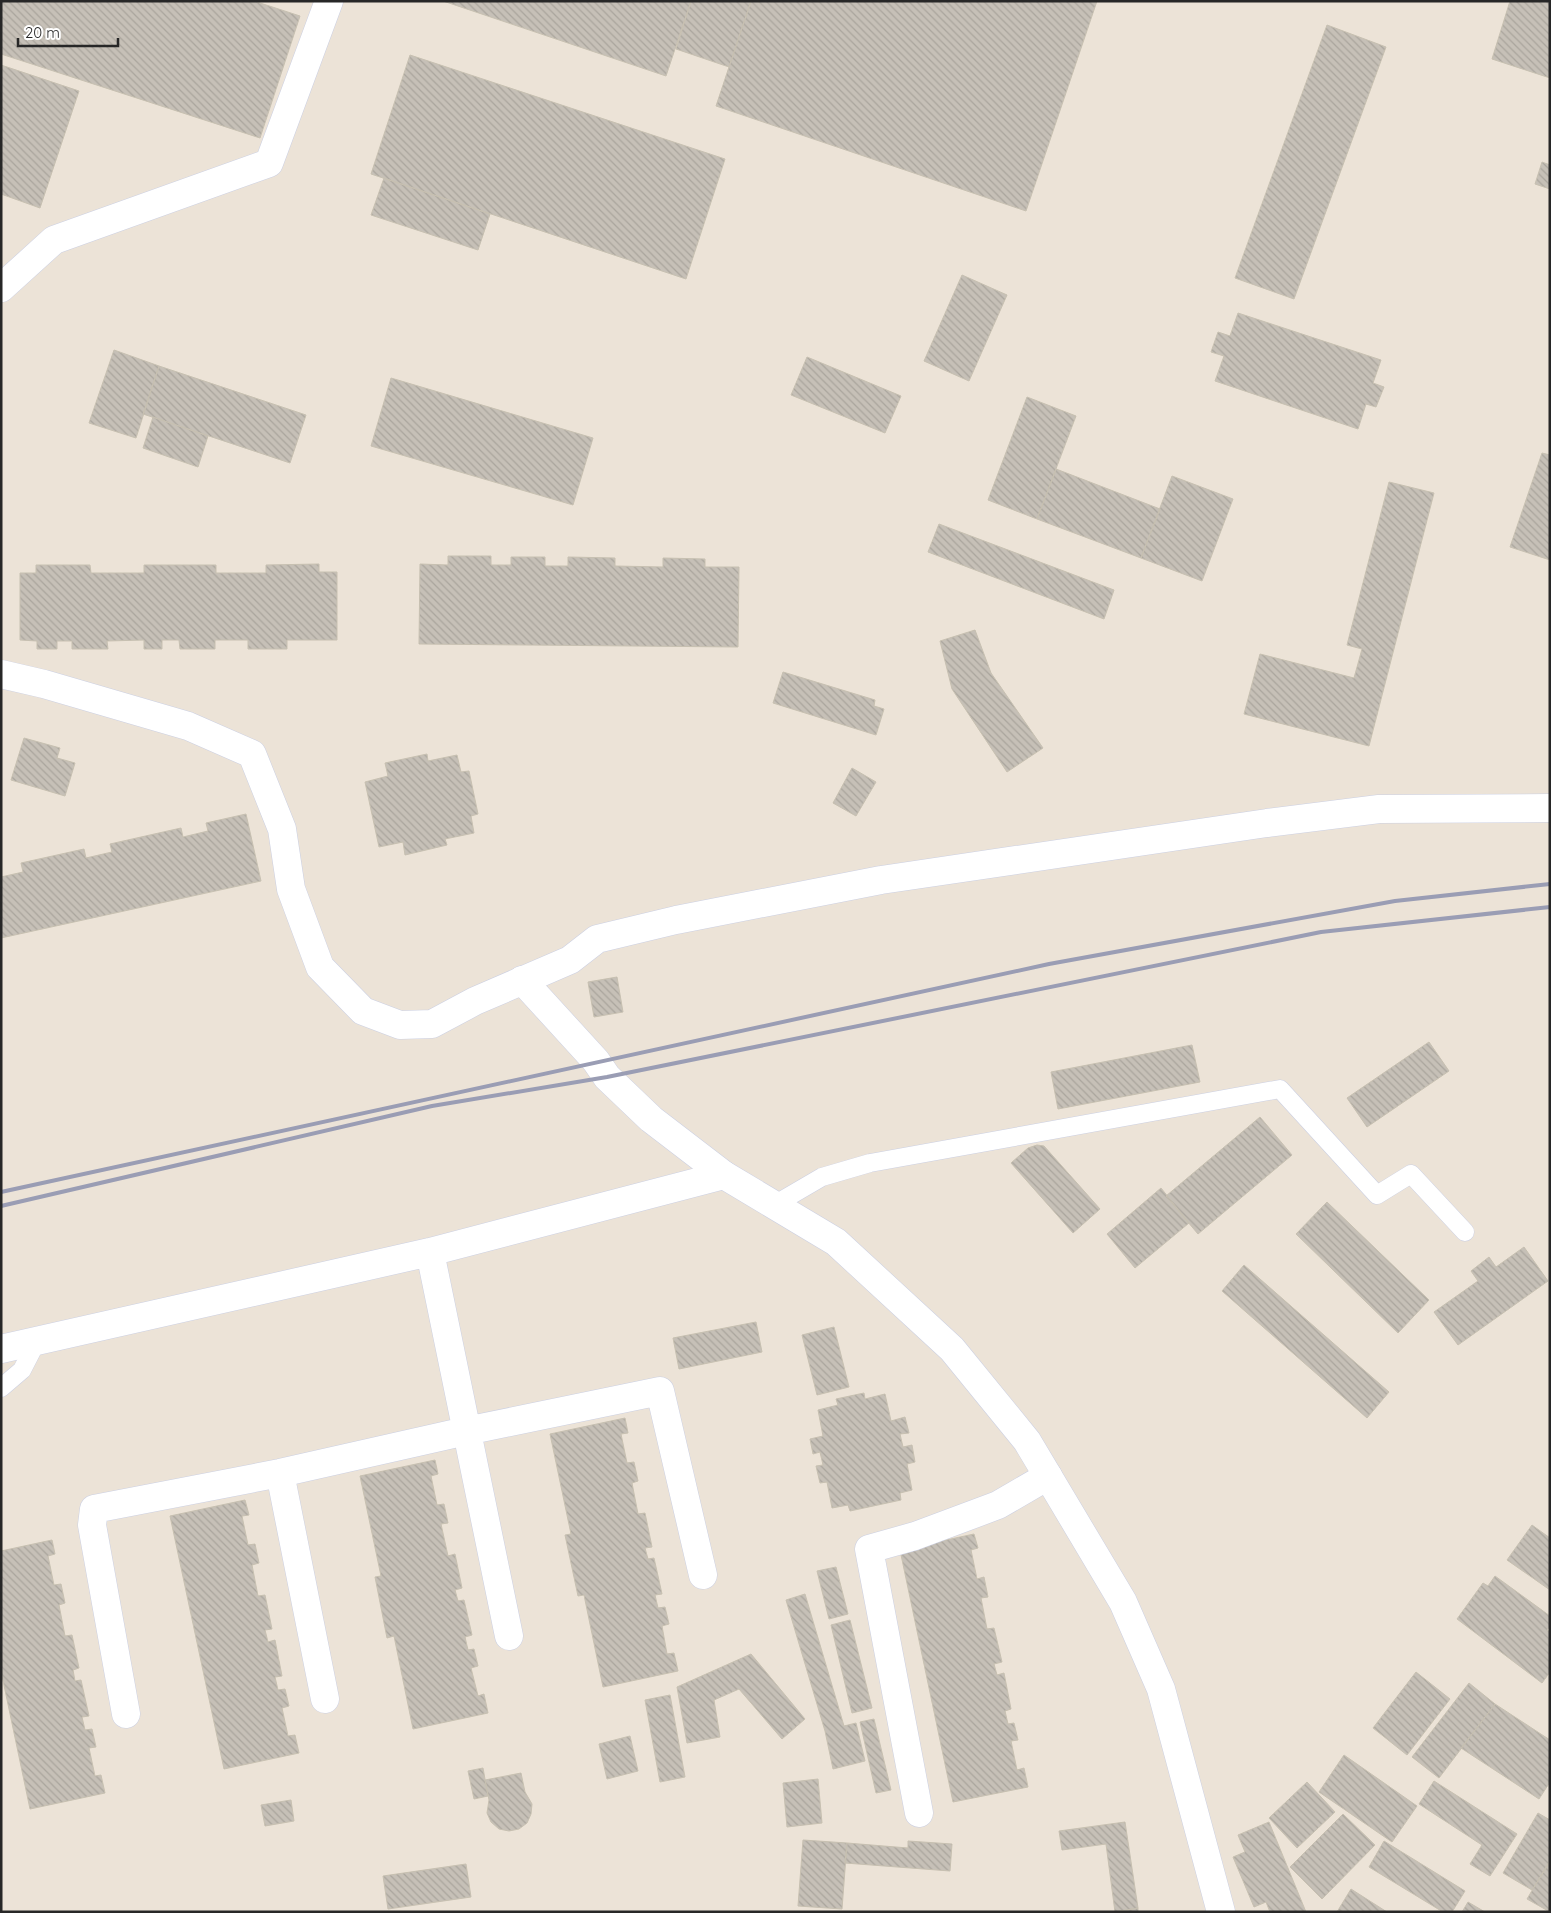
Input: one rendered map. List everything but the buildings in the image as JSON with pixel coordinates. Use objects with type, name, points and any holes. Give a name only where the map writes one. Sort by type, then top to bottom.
[{"type":"street","points":[[1,288],[54,240],[269,163],[329,1]]},
{"type":"street","points":[[1,674],[44,684],[188,726],[252,754],[282,829],[291,889],[320,967],[363,1011],[400,1025],[432,1024],[475,1001],[570,960],[598,939],[676,920],[881,880],[1267,823],[1379,809],[1550,808]]},
{"type":"street","points":[[522,980],[596,1062],[607,1077],[651,1119],[724,1175],[836,1242],[952,1348],[1027,1441],[1123,1602],[1161,1690],[1220,1912]]},
{"type":"street","points":[[1,1350],[430,1252],[724,1175]]},
{"type":"street","points":[[430,1252],[509,1636]]},
{"type":"street","points":[[126,1714],[92,1525],[94,1509],[280,1473],[466,1431],[660,1391],[703,1575]]},
{"type":"street","points":[[280,1473],[325,1699]]},
{"type":"street","points":[[919,1813],[869,1549],[915,1536],[998,1505],[1048,1476]]},
{"type":"lane","points":[[774,1205],[822,1177],[870,1163],[1280,1089],[1377,1195],[1411,1174],[1465,1232]]},
{"type":"lane","points":[[1,1388],[22,1370],[37,1341]]},
{"type":"railway","points":[[1,1192],[1049,964],[1395,901],[1550,884]]},
{"type":"railway","points":[[1,1206],[432,1106],[607,1077],[1321,932],[1550,907]]}]
